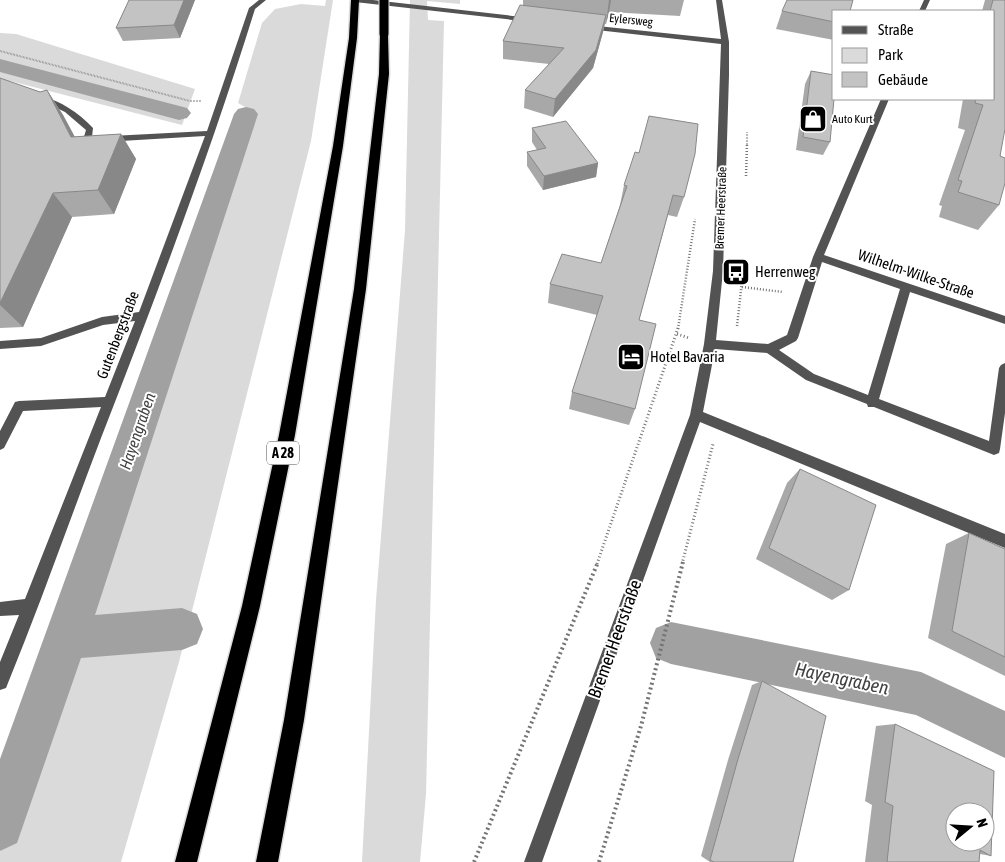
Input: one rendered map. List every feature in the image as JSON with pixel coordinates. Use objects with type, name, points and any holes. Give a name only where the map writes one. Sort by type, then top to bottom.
[{"type":"highway","name":"A 28","points":[[186,862],[251,606],[287,435],[338,146],[353,38],[355,0]]},
{"type":"highway","points":[[267,862],[294,720],[360,289],[382,91],[384,0]]},
{"type":"street","name":"Gutenbergstraße","points":[[0,682],[143,316],[211,133],[252,8],[263,0]]},
{"type":"street","points":[[355,0],[536,21]]},
{"type":"street","name":"Bremer Heerstraße","points":[[533,862],[696,415],[710,344],[718,271],[724,42],[719,0]]},
{"type":"street","name":"Eylersweg","points":[[584,26],[724,42]]},
{"type":"street","points":[[33,96],[48,100],[78,116],[90,130],[87,140],[211,133]]},
{"type":"street","points":[[769,349],[792,338],[818,257],[885,100]]},
{"type":"street","name":"Wilhelm-Wilke-Straße","points":[[818,257],[1005,320]]},
{"type":"street","points":[[872,403],[906,287]]},
{"type":"street","points":[[0,345],[41,342],[102,321],[143,316]]},
{"type":"street","points":[[710,344],[769,349],[810,377],[872,403],[994,449],[1005,368]]},
{"type":"street","points":[[0,444],[20,406],[110,402]]},
{"type":"street","points":[[696,415],[1005,541]]},
{"type":"street","points":[[0,609],[31,606]]},
{"type":"path","points":[[0,52],[190,101],[222,100]]},
{"type":"path","points":[[742,287],[806,295]]},
{"type":"path","points":[[474,862],[597,564],[677,334]]},
{"type":"path","points":[[599,862],[641,726],[719,424]]},
{"type":"green space","points":[[326,0],[333,0],[311,141],[179,662],[121,862],[0,862],[0,852],[254,112],[238,103],[262,23],[275,9],[301,4],[325,6]]},
{"type":"green space","points":[[410,0],[460,0],[460,4],[427,1],[428,20],[444,21],[426,794],[420,862],[362,862],[376,600],[405,230]]},
{"type":"green space","points":[[0,33],[16,34],[195,89],[182,125],[10,81],[0,82]]},
{"type":"building","points":[[129,0],[184,0],[174,25],[116,28]]},
{"type":"building","points":[[787,0],[853,0],[850,10],[832,10],[832,22],[782,11]]},
{"type":"building","points":[[993,0],[1005,0],[1005,129],[1000,156],[1005,158],[1005,183],[999,205],[958,192],[962,181],[958,180],[983,105],[975,103],[976,100],[995,100],[995,10],[990,10]]},
{"type":"building","points":[[520,5],[606,15],[596,50],[555,99],[525,90],[564,48],[503,41]]},
{"type":"building","name":"Auto Kurt","points":[[811,71],[832,75],[832,100],[834,100],[830,142],[803,137]]},
{"type":"building","points":[[0,78],[40,92],[47,90],[71,137],[121,134],[98,190],[53,193],[0,303]]},
{"type":"building","points":[[649,116],[698,124],[695,154],[684,197],[673,195],[639,320],[656,324],[635,409],[572,392],[603,296],[550,284],[562,254],[601,263],[627,186],[624,185],[635,152],[639,153]]},
{"type":"building","points":[[566,121],[598,163],[544,176],[527,152],[546,148],[532,128]]},
{"type":"building","points":[[800,469],[876,505],[849,590],[769,548]]},
{"type":"building","points":[[969,533],[1005,549],[1005,657],[952,631]]},
{"type":"building","points":[[762,681],[826,716],[793,862],[714,862],[710,860]]},
{"type":"building","points":[[895,724],[994,771],[993,802],[945,802],[945,852],[980,852],[979,862],[887,862],[893,806],[885,802]]},
{"type":"waterway","name":"Hayengraben","points":[[0,65],[179,113]]},
{"type":"waterway","name":"Hayengraben","points":[[66,638],[246,114]]},
{"type":"waterway","name":"Hayengraben","points":[[66,638],[182,629]]},
{"type":"waterway","points":[[0,826],[66,638]]},
{"type":"waterway","name":"Hayengraben","points":[[671,643],[921,694],[1005,735]]},
{"type":"place","name":"Auto Kurt","points":[[813,119]]},
{"type":"place","name":"Herrenweg","points":[[736,272]]},
{"type":"place","name":"Hotel Bavaria","points":[[631,357]]}]
